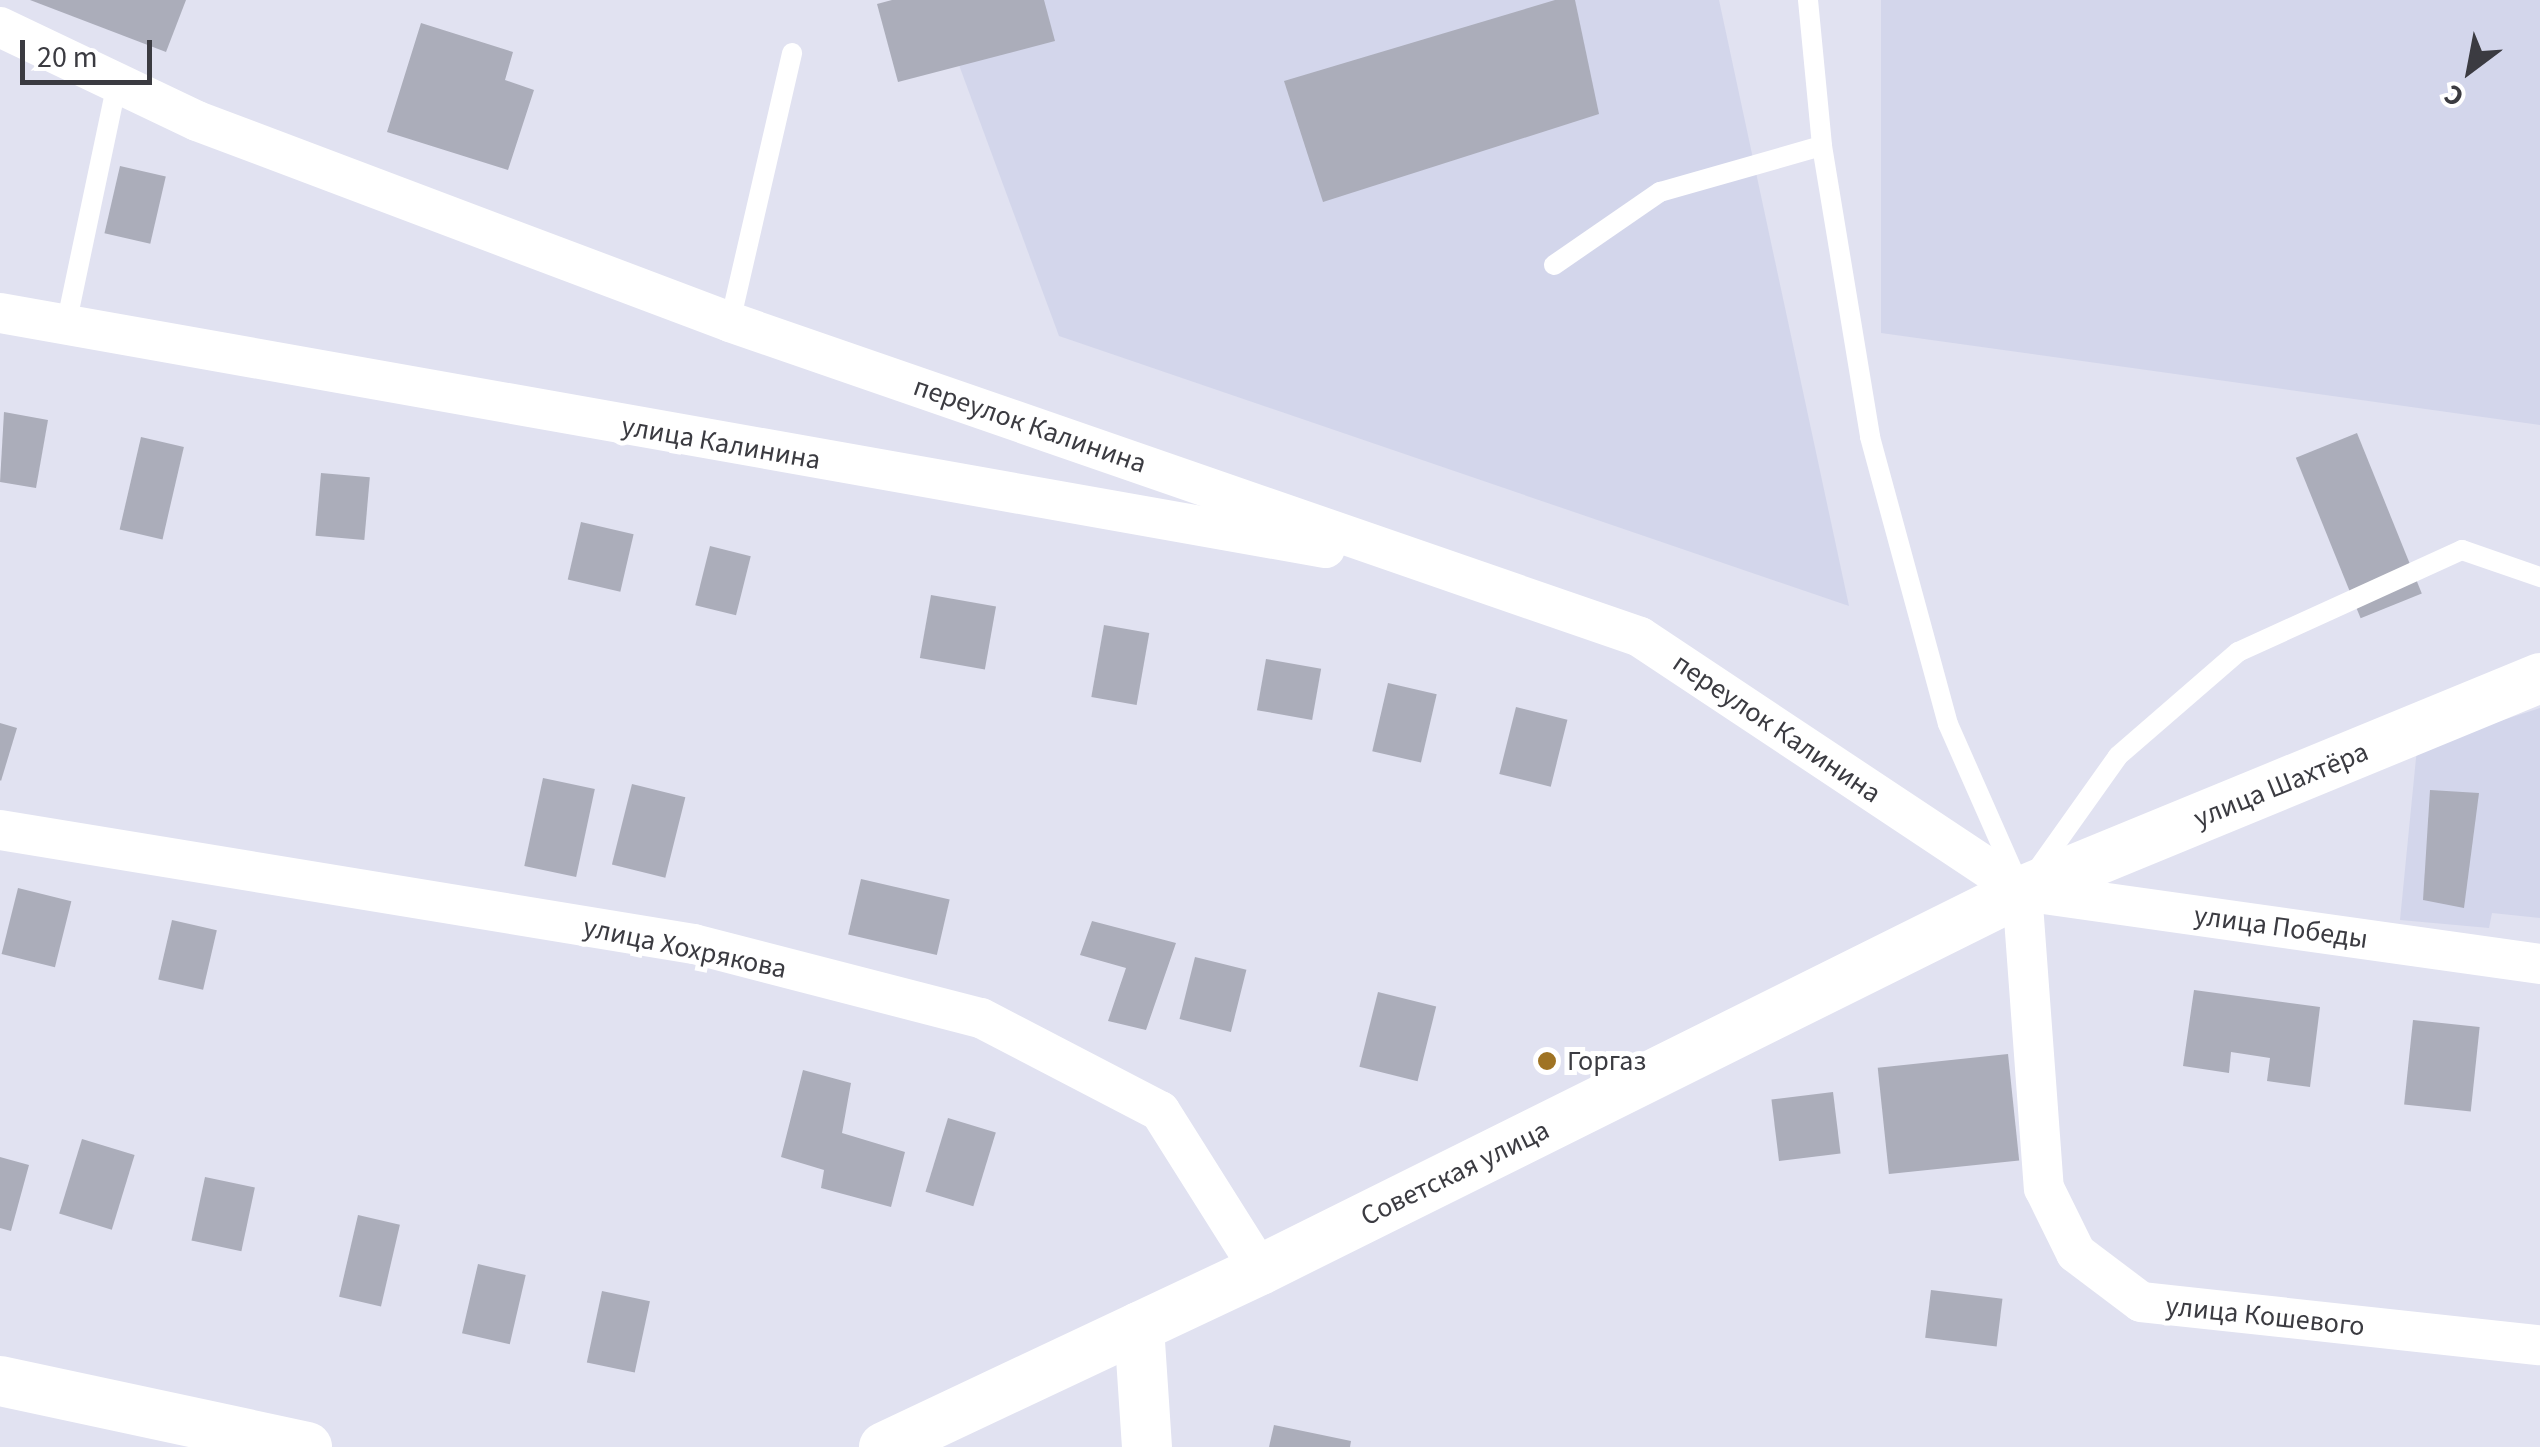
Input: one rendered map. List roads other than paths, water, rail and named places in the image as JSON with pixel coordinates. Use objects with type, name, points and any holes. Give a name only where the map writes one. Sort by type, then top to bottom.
[{"type":"street","name":"переулок Калинина","points":[[0,27],[196,122],[730,322],[1640,637],[2022,891]]},
{"type":"street","name":"улица Калинина","points":[[0,313],[1442,568]]},
{"type":"street","name":"улица Шахтёра","points":[[2022,891],[2540,678]]},
{"type":"street","name":"улица Хохрякова","points":[[0,830],[694,944],[981,1018],[1160,1111],[1260,1270]]},
{"type":"street","name":"улица Победы","points":[[2022,891],[2540,964]]},
{"type":"street","name":"Советская улица","points":[[884,1447],[1260,1270],[2022,891]]},
{"type":"street","name":"улица Кошевого","points":[[2022,891],[2044,1188],[2076,1253],[2141,1302],[2540,1345]]},
{"type":"street","points":[[1139,1327],[1147,1447]]},
{"type":"street","points":[[0,1381],[307,1447]]},
{"type":"lane","points":[[1808,0],[1822,146],[1870,437],[1948,724],[2022,891]]},
{"type":"lane","points":[[730,322],[792,53]]},
{"type":"lane","points":[[66,325],[118,84]]},
{"type":"lane","points":[[1554,264],[1660,192],[1822,146]]},
{"type":"lane","points":[[2022,891],[2118,756],[2238,652],[2462,550],[2540,577]]},
{"type":"place","name":"Горгаз","points":[[1547,1061]]}]
